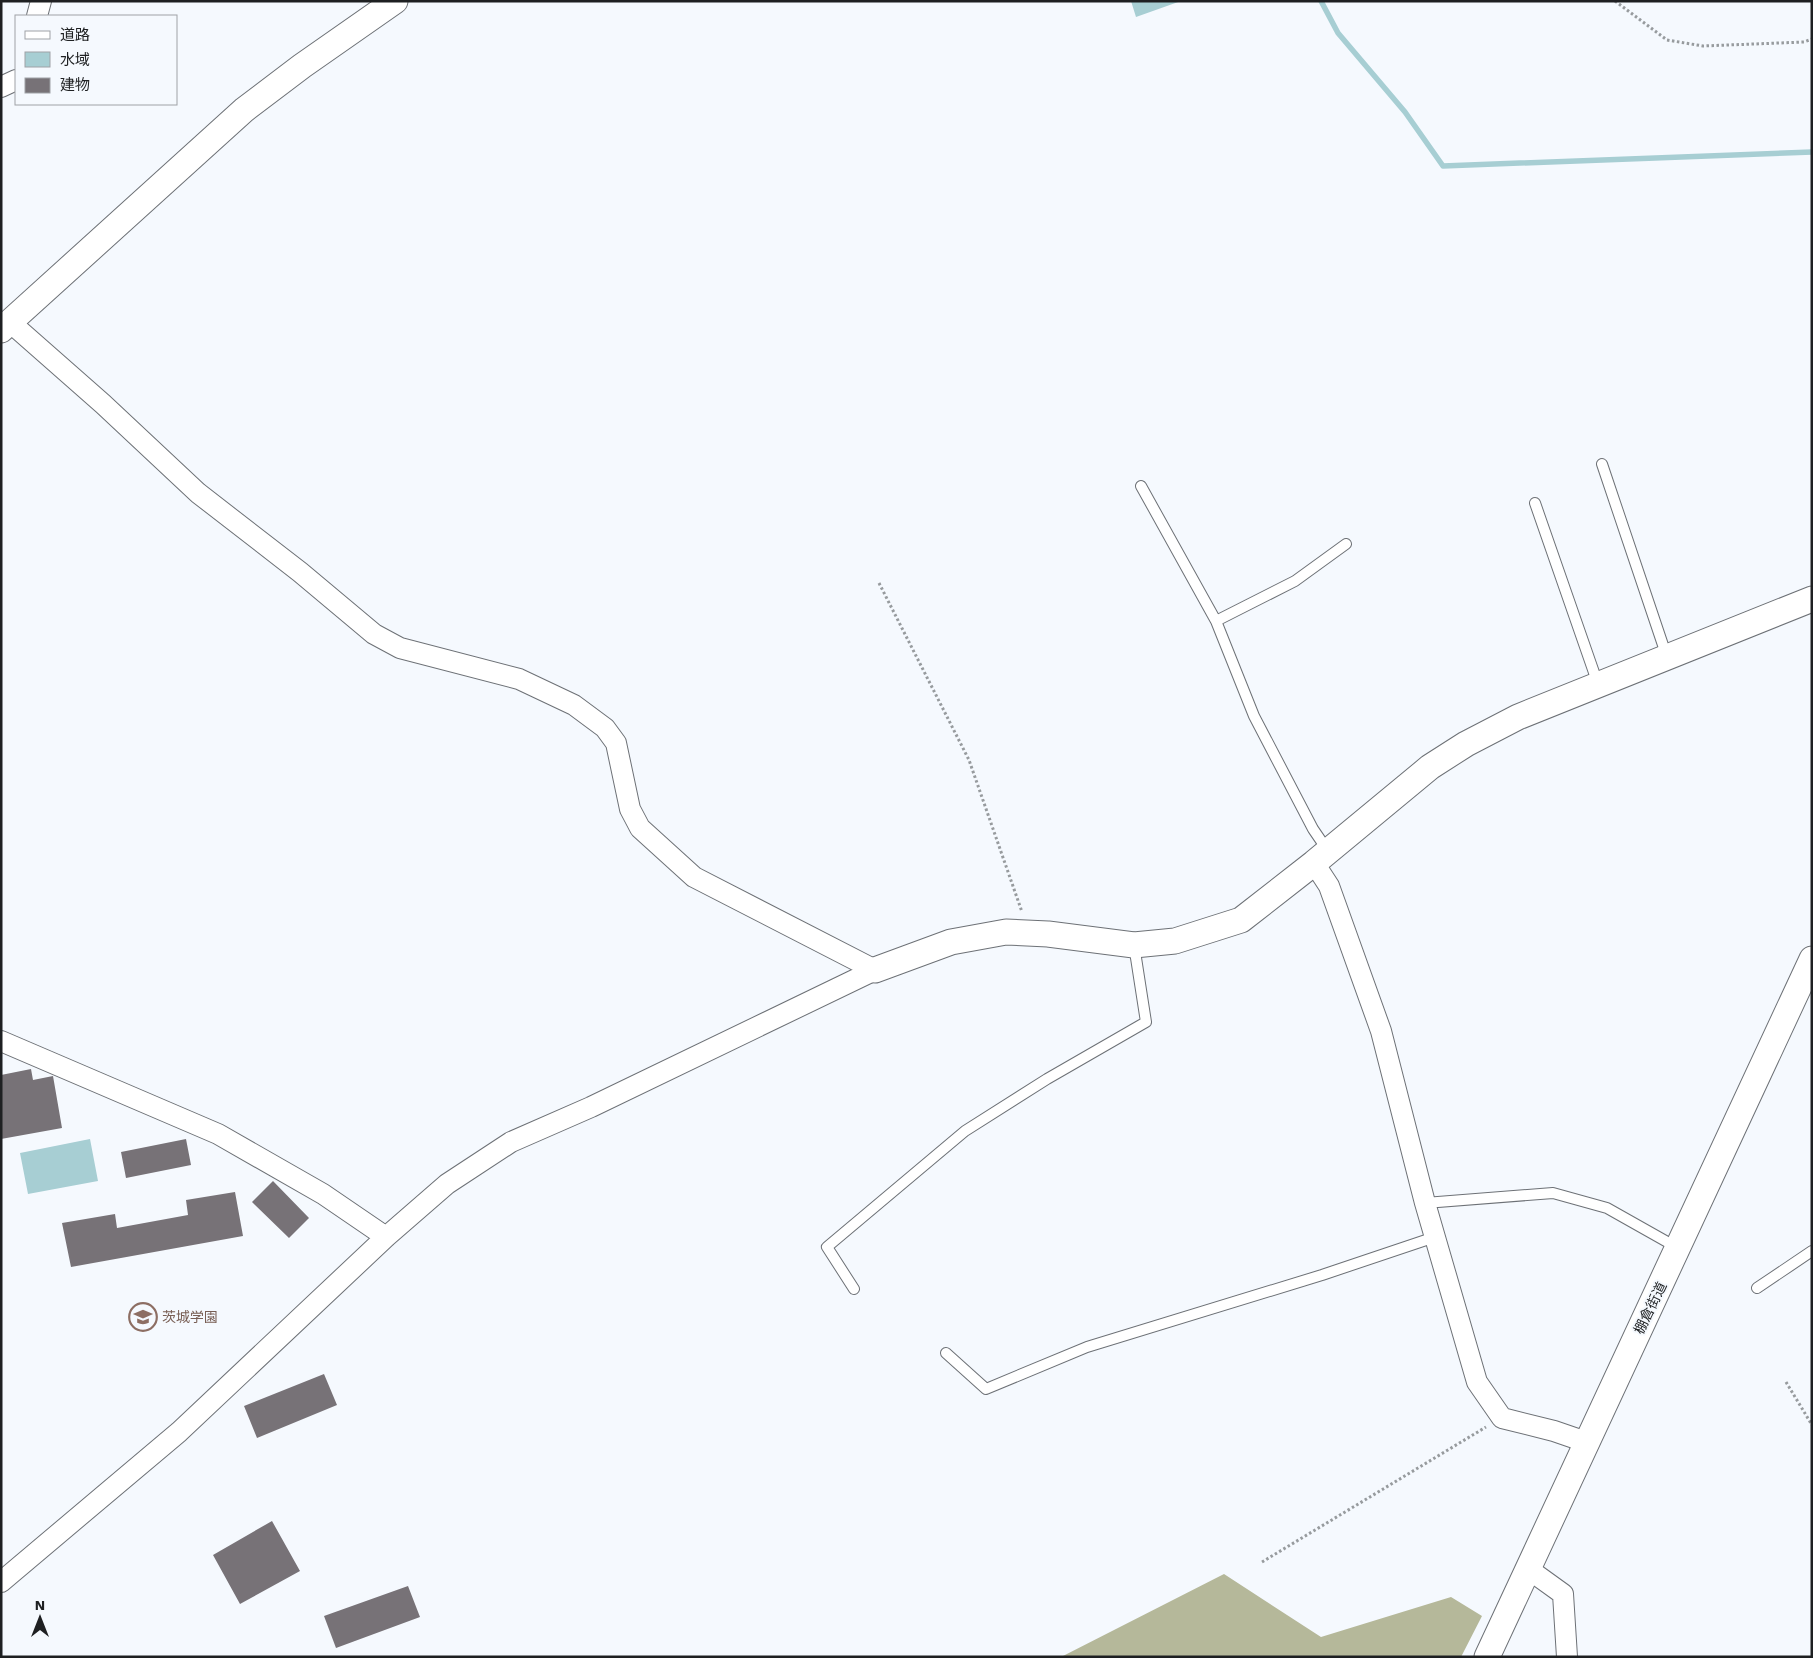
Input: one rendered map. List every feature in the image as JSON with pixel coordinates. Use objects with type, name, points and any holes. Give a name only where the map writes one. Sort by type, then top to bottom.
[{"type":"street","points":[[37,15],[40,1]]},
{"type":"street","points":[[395,1],[302,66],[244,110],[6,326],[103,404],[198,493],[300,572],[374,634],[400,648],[519,679],[574,705],[605,728],[616,743],[630,809],[640,828],[694,877],[876,970]]},
{"type":"street","points":[[1,87],[15,80]]},
{"type":"street","points":[[1,1582],[179,1432],[386,1237],[447,1184],[511,1142],[591,1107],[876,970],[950,942],[1006,932],[1134,945],[1175,941],[1240,920],[1321,857],[1430,767],[1466,744],[1518,718],[1812,599]]},
{"type":"street","points":[[1321,857],[1328,886],[1381,1031],[1425,1203],[1477,1382],[1502,1418],[1554,1431],[1586,1442]]},
{"type":"street","name":"棚倉街道","points":[[1486,1657],[1812,959]]},
{"type":"street","points":[[1,1040],[218,1134],[322,1194],[386,1237]]},
{"type":"street","points":[[1527,1568],[1563,1594],[1567,1657]]},
{"type":"lane","points":[[1602,464],[1667,658]]},
{"type":"lane","points":[[1141,486],[1216,621],[1254,716],[1312,828],[1321,857]]},
{"type":"lane","points":[[1535,503],[1598,685]]},
{"type":"lane","points":[[1216,621],[1295,581],[1346,544]]},
{"type":"lane","points":[[854,1289],[827,1247],[965,1131],[1047,1079],[1146,1022],[1134,945]]},
{"type":"lane","points":[[1425,1203],[1553,1193],[1608,1208],[1678,1248]]},
{"type":"lane","points":[[946,1353],[986,1388],[1087,1347],[1322,1275],[1435,1237]]},
{"type":"lane","points":[[1757,1288],[1812,1251]]},
{"type":"path","points":[[1615,1],[1667,40],[1703,46],[1804,42],[1812,38]]},
{"type":"path","points":[[879,583],[969,760],[1029,934]]},
{"type":"path","points":[[1786,1382],[1812,1425]]},
{"type":"path","points":[[1262,1562],[1502,1418]]},
{"type":"green space","points":[[1224,1574],[1321,1637],[1451,1597],[1482,1616],[1461,1657],[1061,1657]]},
{"type":"water","points":[[1131,1],[1181,1],[1136,17]]},
{"type":"water","points":[[90,1139],[98,1181],[28,1194],[20,1153]]},
{"type":"building","points":[[31,1069],[33,1080],[53,1076],[62,1128],[1,1139],[1,1075]]},
{"type":"building","points":[[186,1139],[191,1165],[126,1178],[121,1152]]},
{"type":"building","points":[[273,1181],[309,1218],[289,1238],[252,1202]]},
{"type":"building","points":[[235,1192],[243,1236],[71,1267],[62,1223],[115,1214],[117,1228],[188,1215],[186,1200]]},
{"type":"building","points":[[324,1374],[337,1405],[257,1438],[244,1406]]},
{"type":"building","points":[[272,1521],[300,1571],[240,1604],[213,1555]]},
{"type":"building","points":[[408,1586],[420,1617],[336,1648],[324,1616]]},
{"type":"waterway","points":[[1321,1],[1338,33],[1405,112],[1443,166],[1812,152]]},
{"type":"place","name":"茨城学園","points":[[143,1317]]}]
